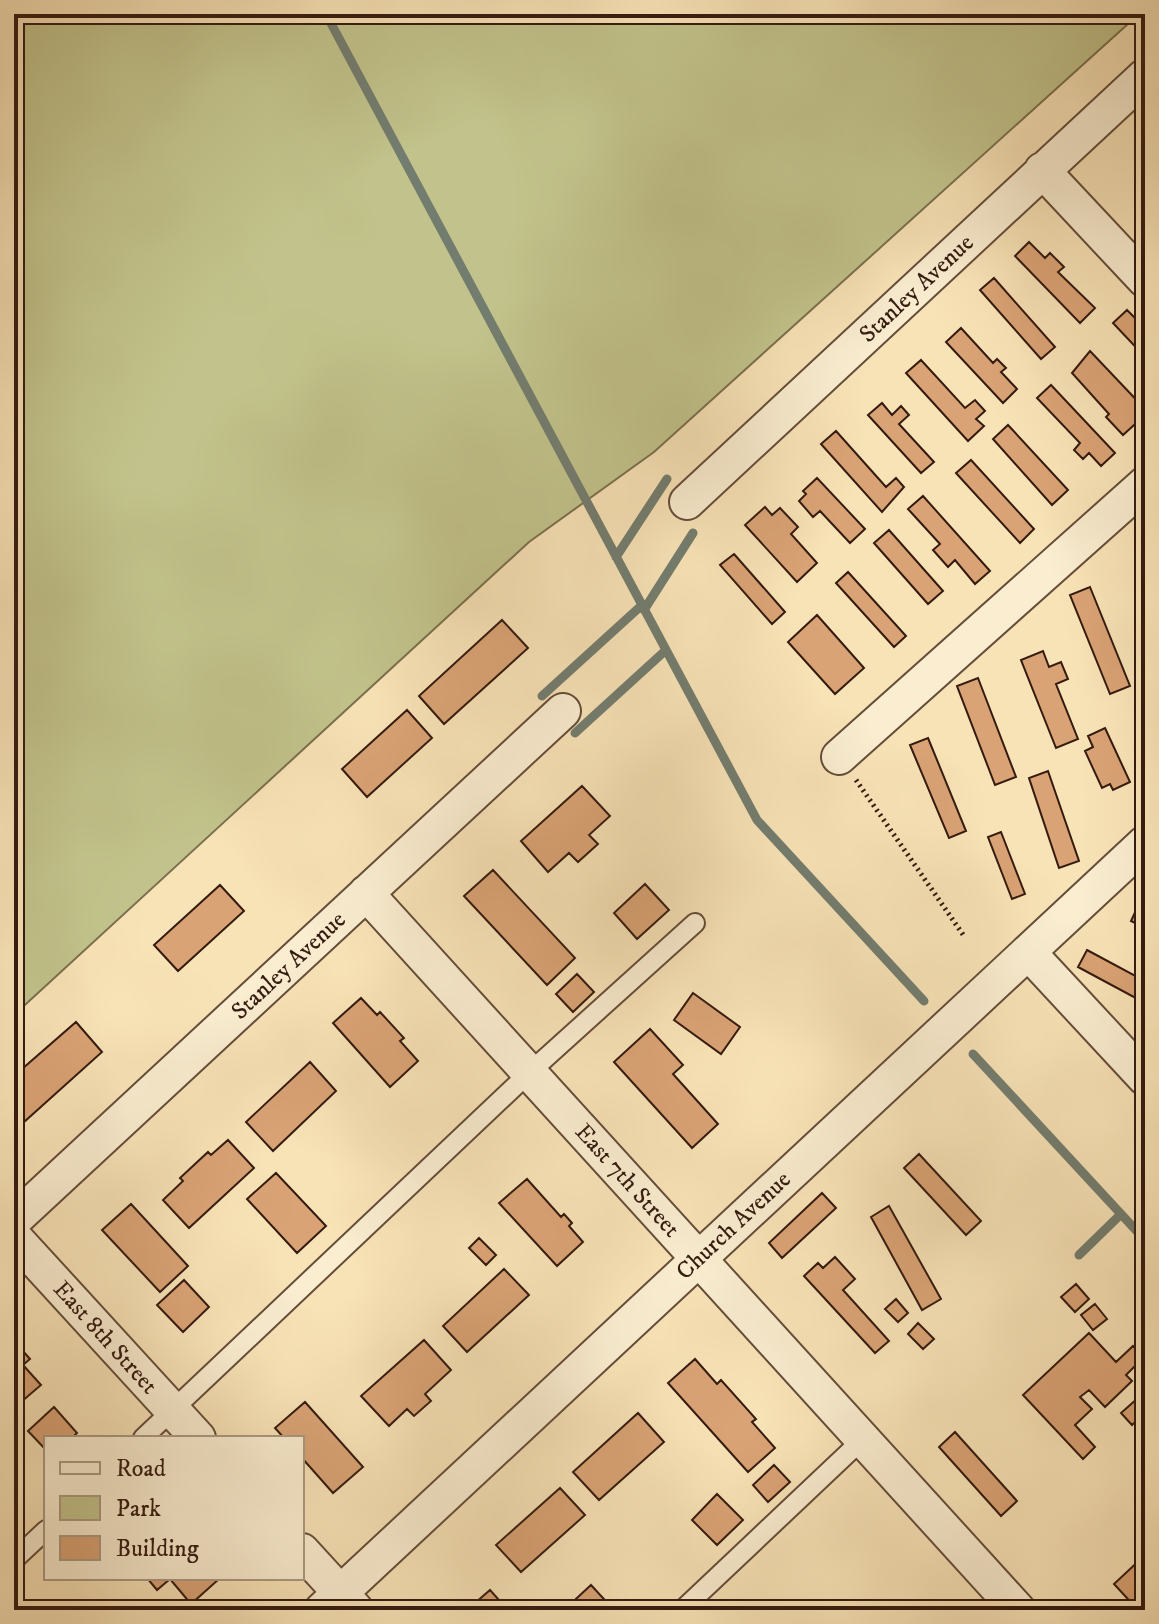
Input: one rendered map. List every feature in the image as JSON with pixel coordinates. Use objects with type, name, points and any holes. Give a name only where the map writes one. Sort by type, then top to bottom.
[{"type":"street","name":"Stanley Avenue","points":[[687,502],[1145,76]]},
{"type":"street","points":[[1042,170],[1145,280]]},
{"type":"street","points":[[839,757],[1145,484]]},
{"type":"street","name":"Stanley Avenue","points":[[14,1220],[563,711]]},
{"type":"street","name":"Church Avenue","points":[[340,1604],[699,1256],[1145,843]]},
{"type":"street","name":"East 7th Street","points":[[366,893],[1018,1610]]},
{"type":"street","points":[[1028,952],[1145,1078]]},
{"type":"street","name":"East 8th Street","points":[[14,1237],[196,1436]]},
{"type":"street","points":[[304,1554],[340,1604]]},
{"type":"lane","points":[[145,1436],[530,1072],[695,923]]},
{"type":"lane","points":[[682,1610],[864,1438]]},
{"type":"lane","points":[[14,1560],[44,1532]]},
{"type":"path","points":[[839,757],[964,936]]},
{"type":"green space","points":[[14,14],[1139,14],[654,452],[529,542],[14,1015]]},
{"type":"building","points":[[1029,242],[1045,258],[1050,253],[1064,267],[1058,272],[1095,308],[1080,323],[1015,256]]},
{"type":"building","points":[[994,278],[1055,347],[1041,359],[980,290]]},
{"type":"building","points":[[1127,310],[1145,328],[1145,357],[1113,323]]},
{"type":"building","points":[[961,328],[993,363],[997,359],[1006,368],[1001,372],[1017,389],[1003,403],[946,342]]},
{"type":"building","points":[[1090,351],[1145,409],[1145,415],[1123,435],[1106,417],[1109,414],[1072,373]]},
{"type":"building","points":[[921,360],[965,408],[975,400],[985,411],[976,419],[984,426],[968,441],[906,373]]},
{"type":"building","points":[[1051,385],[1115,453],[1101,466],[1089,453],[1083,459],[1074,450],[1080,443],[1037,398]]},
{"type":"building","points":[[882,403],[892,415],[901,406],[909,415],[899,424],[934,462],[921,473],[868,415]]},
{"type":"building","points":[[1008,425],[1068,490],[1052,505],[993,439]]},
{"type":"building","points":[[836,431],[886,487],[896,478],[904,487],[882,512],[821,444]]},
{"type":"building","points":[[971,460],[1034,529],[1020,543],[956,473]]},
{"type":"building","points":[[817,478],[865,529],[850,543],[820,511],[813,517],[799,501],[806,494],[803,491]]},
{"type":"building","points":[[923,496],[990,571],[975,584],[955,560],[948,567],[933,550],[940,544],[908,509]]},
{"type":"building","points":[[765,507],[772,515],[780,508],[798,527],[791,534],[817,563],[797,582],[745,525]]},
{"type":"building","points":[[889,530],[943,591],[928,604],[874,543]]},
{"type":"building","points":[[734,554],[785,612],[772,624],[720,565]]},
{"type":"building","points":[[848,572],[906,636],[894,647],[836,583]]},
{"type":"building","points":[[1090,587],[1130,686],[1110,694],[1070,595]]},
{"type":"building","points":[[817,615],[864,668],[835,694],[788,642]]},
{"type":"building","points":[[502,620],[528,648],[444,724],[419,696]]},
{"type":"building","points":[[1043,651],[1049,667],[1061,662],[1068,679],[1056,684],[1078,739],[1056,748],[1021,660]]},
{"type":"building","points":[[978,678],[1016,777],[995,785],[957,686]]},
{"type":"building","points":[[407,710],[432,738],[367,797],[342,769]]},
{"type":"building","points":[[1105,728],[1130,782],[1113,790],[1110,784],[1102,788],[1085,751],[1093,747],[1088,736]]},
{"type":"building","points":[[928,738],[966,831],[949,838],[910,745]]},
{"type":"building","points":[[1048,771],[1079,861],[1059,868],[1029,778]]},
{"type":"building","points":[[582,786],[610,816],[589,835],[598,844],[578,862],[569,853],[548,872],[521,841]]},
{"type":"building","points":[[1001,832],[1025,894],[1012,899],[988,837]]},
{"type":"building","points":[[493,870],[575,958],[547,985],[464,896]]},
{"type":"building","points":[[645,884],[669,910],[637,939],[614,913]]},
{"type":"building","points":[[220,885],[244,911],[178,971],[154,945]]},
{"type":"building","points":[[1138,906],[1145,910],[1145,928],[1131,921]]},
{"type":"building","points":[[1087,950],[1145,981],[1145,1003],[1078,967]]},
{"type":"building","points":[[577,974],[594,992],[573,1012],[556,994]]},
{"type":"building","points":[[693,993],[740,1027],[721,1054],[674,1020]]},
{"type":"building","points":[[361,998],[377,1015],[380,1012],[404,1038],[400,1041],[418,1061],[390,1087],[333,1023]]},
{"type":"building","points":[[76,1022],[102,1052],[24,1122],[14,1111],[14,1076]]},
{"type":"building","points":[[650,1029],[683,1065],[673,1074],[718,1124],[692,1148],[614,1062]]},
{"type":"building","points":[[310,1062],[336,1091],[273,1151],[246,1122]]},
{"type":"building","points":[[228,1140],[254,1168],[189,1228],[163,1200],[183,1181],[180,1178],[208,1152],[211,1155]]},
{"type":"building","points":[[919,1154],[981,1221],[966,1235],[904,1168]]},
{"type":"building","points":[[276,1173],[326,1226],[297,1253],[247,1199]]},
{"type":"building","points":[[527,1179],[561,1217],[564,1214],[572,1223],[569,1226],[583,1242],[557,1266],[499,1203]]},
{"type":"building","points":[[822,1193],[836,1208],[782,1258],[769,1243]]},
{"type":"building","points":[[131,1204],[188,1266],[160,1292],[102,1230]]},
{"type":"building","points":[[889,1206],[941,1299],[922,1310],[871,1217]]},
{"type":"building","points":[[479,1238],[496,1255],[486,1265],[469,1248]]},
{"type":"building","points":[[835,1257],[855,1279],[843,1290],[889,1341],[875,1353],[804,1276],[818,1263],[823,1268]]},
{"type":"building","points":[[504,1269],[529,1295],[467,1352],[443,1326]]},
{"type":"building","points":[[184,1280],[209,1307],[183,1332],[157,1305]]},
{"type":"building","points":[[1076,1284],[1089,1299],[1075,1312],[1061,1297]]},
{"type":"building","points":[[896,1299],[908,1313],[898,1322],[885,1309]]},
{"type":"building","points":[[1095,1304],[1107,1319],[1093,1330],[1081,1315]]},
{"type":"building","points":[[918,1323],[934,1339],[923,1349],[908,1334]]},
{"type":"building","points":[[1089,1333],[1116,1362],[1133,1346],[1144,1357],[1126,1375],[1132,1381],[1105,1407],[1089,1390],[1080,1397],[1092,1409],[1075,1425],[1095,1447],[1083,1459],[1023,1395]]},
{"type":"building","points":[[424,1340],[451,1370],[425,1394],[431,1401],[414,1416],[407,1409],[389,1426],[361,1396]]},
{"type":"building","points":[[15,1342],[30,1359],[23,1365],[41,1385],[14,1408]]},
{"type":"building","points":[[695,1359],[717,1384],[721,1380],[756,1419],[752,1422],[775,1448],[748,1472],[668,1383]]},
{"type":"building","points":[[1138,1398],[1145,1406],[1145,1413],[1132,1425],[1121,1413]]},
{"type":"building","points":[[305,1402],[363,1467],[333,1493],[304,1460],[304,1436],[282,1436],[275,1428]]},
{"type":"building","points":[[54,1407],[77,1433],[74,1436],[44,1436],[44,1448],[28,1431]]},
{"type":"building","points":[[638,1413],[664,1442],[599,1500],[573,1472]]},
{"type":"building","points":[[955,1432],[1017,1501],[1001,1516],[939,1447]]},
{"type":"building","points":[[774,1465],[790,1482],[768,1502],[753,1485]]},
{"type":"building","points":[[560,1488],[585,1515],[521,1572],[496,1545]]},
{"type":"building","points":[[717,1494],[743,1520],[717,1545],[692,1520]]},
{"type":"building","points":[[1145,1555],[1145,1610],[1138,1610],[1114,1584]]},
{"type":"building","points":[[149,1580],[169,1580],[157,1590]]},
{"type":"building","points":[[171,1580],[218,1580],[191,1604]]},
{"type":"building","points":[[591,1585],[614,1610],[564,1610]]},
{"type":"building","points":[[490,1590],[508,1610],[467,1610]]},
{"type":"waterway","points":[[326,14],[757,820],[924,1001]]},
{"type":"waterway","points":[[616,557],[667,479]]},
{"type":"waterway","points":[[644,610],[693,533]]},
{"type":"waterway","points":[[542,696],[642,605]]},
{"type":"waterway","points":[[575,733],[666,650]]},
{"type":"waterway","points":[[973,1054],[1145,1240]]},
{"type":"waterway","points":[[1079,1255],[1121,1214]]}]
